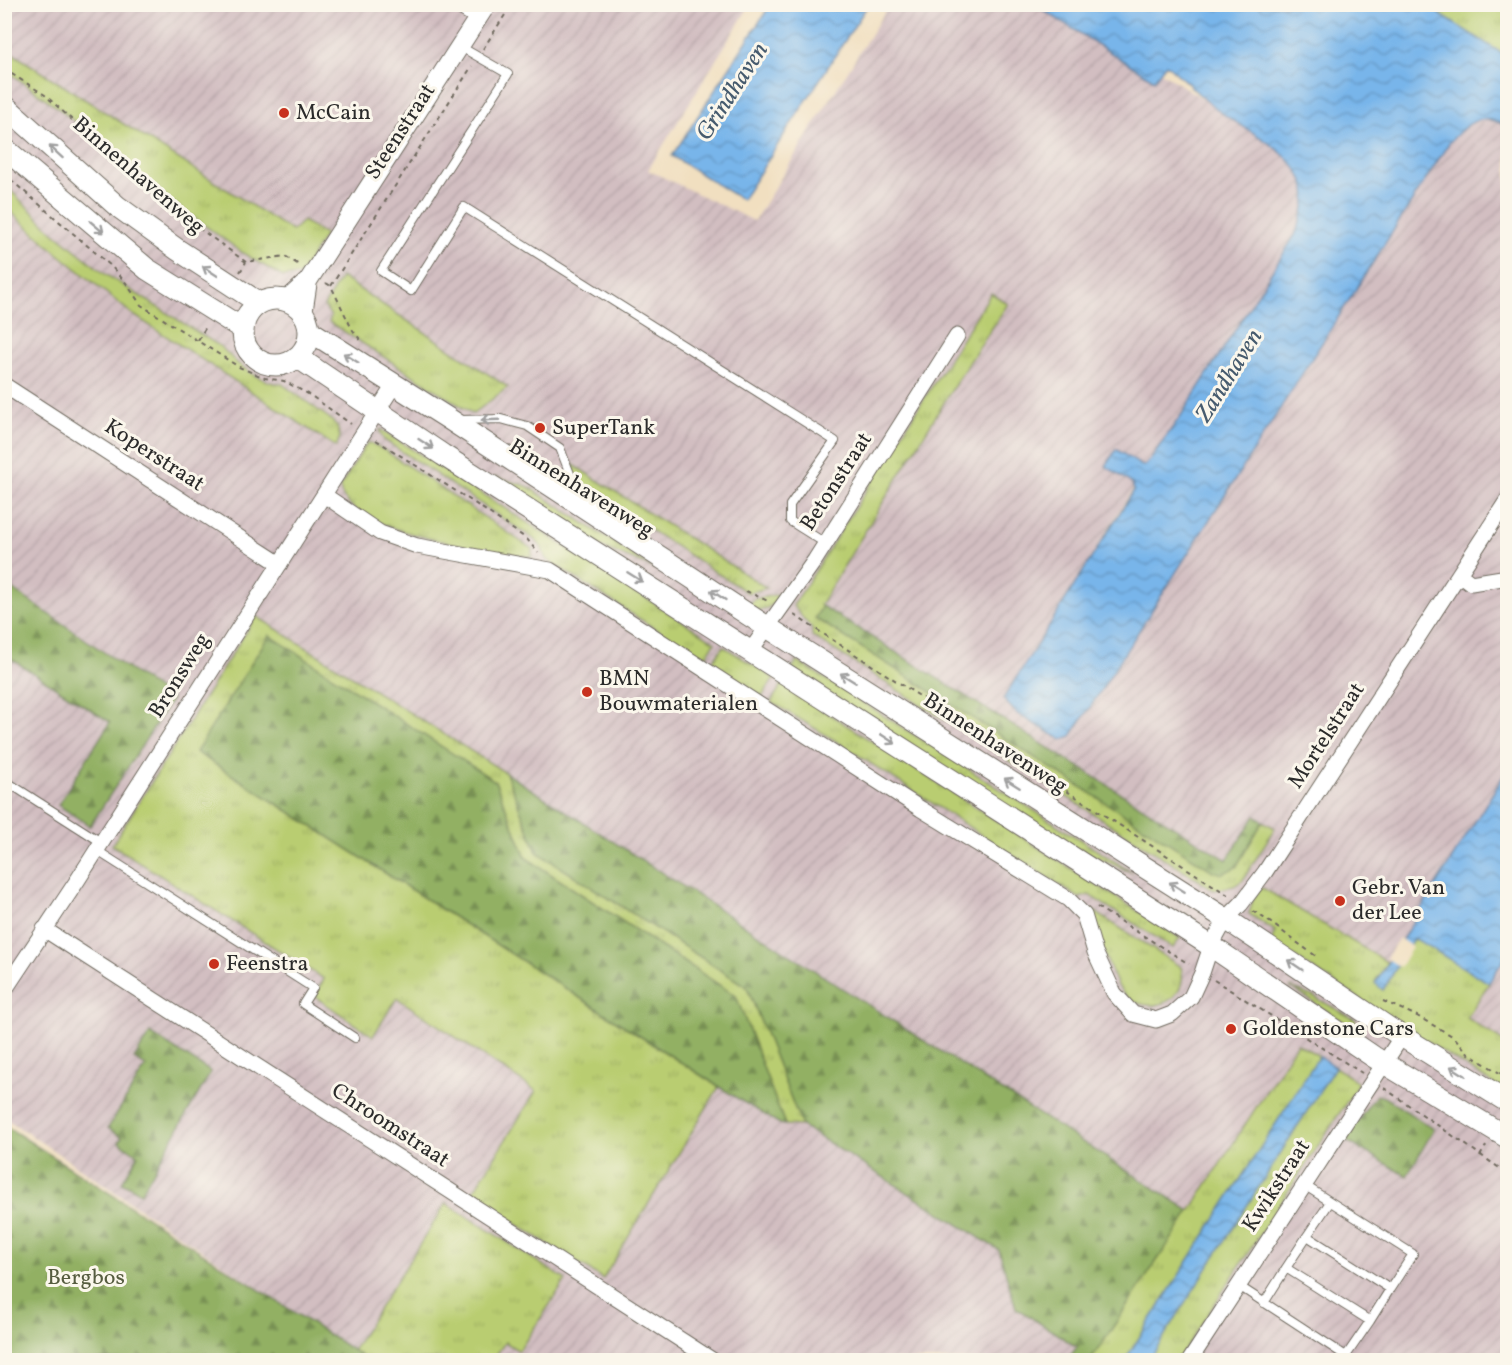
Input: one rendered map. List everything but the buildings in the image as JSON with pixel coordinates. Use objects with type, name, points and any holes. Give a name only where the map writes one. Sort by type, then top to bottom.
[{"type":"main road","name":"Binnenhavenweg","points":[[4,105],[117,206],[178,250],[259,303]]},
{"type":"main road","points":[[4,148],[147,269],[243,329]]},
{"type":"main road","points":[[273,299],[286,301],[307,322],[304,347],[290,362],[276,365],[259,360],[244,341],[245,318],[259,303],[273,299]]},
{"type":"main road","name":"Binnenhavenweg","points":[[307,322],[394,385],[767,627],[1234,911],[1402,1036],[1508,1102]]},
{"type":"main road","name":"Binnenhavenweg","points":[[297,357],[377,412],[1210,946],[1378,1071],[1498,1139]]},
{"type":"street","name":"Steenstraat","points":[[286,301],[310,278],[487,4]]},
{"type":"street","name":"Steenstraat","points":[[307,322],[310,278]]},
{"type":"street","name":"Betonstraat","points":[[751,650],[825,543],[957,336]]},
{"type":"street","name":"Bronsweg","points":[[4,991],[394,385]]},
{"type":"street","name":"Koperstraat","points":[[4,386],[280,564]]},
{"type":"street","points":[[324,495],[380,533],[417,546],[550,570],[921,810],[1068,899],[1084,915],[1095,952],[1114,993],[1133,1014],[1156,1020],[1172,1014],[1191,997],[1202,973],[1210,946],[1234,911]]},
{"type":"street","name":"Mortelstraat","points":[[1234,911],[1265,872],[1508,499]]},
{"type":"street","points":[[1459,574],[1471,583],[1508,577]]},
{"type":"street","name":"Chroomstraat","points":[[45,930],[712,1360]]},
{"type":"street","name":"Kwikstraat","points":[[1190,1360],[1402,1036]]},
{"type":"lane","points":[[449,4],[476,21]]},
{"type":"lane","points":[[459,47],[508,74],[381,271],[411,291],[464,207],[835,441],[790,505],[790,521],[825,543]]},
{"type":"lane","points":[[449,419],[501,419],[527,426],[560,448],[572,483],[585,509]]},
{"type":"lane","points":[[4,780],[313,988],[303,1004],[355,1038]]},
{"type":"lane","points":[[1239,1286],[1346,1356],[1370,1321],[1413,1254],[1304,1185]]},
{"type":"lane","points":[[1264,1302],[1330,1202]]},
{"type":"lane","points":[[1307,1236],[1390,1289]]},
{"type":"lane","points":[[1286,1269],[1370,1321]]},
{"type":"path","name":"Steenstraat","points":[[331,286],[512,4]]},
{"type":"path","name":"Binnenhavenweg","points":[[4,69],[45,94],[158,199],[217,243],[246,262],[285,256],[310,278],[331,286]]},
{"type":"path","points":[[4,174],[111,266],[141,305],[239,367],[266,378],[284,381],[310,395],[473,501],[527,539],[550,570]]},
{"type":"path","points":[[331,286],[352,329]]},
{"type":"path","name":"Binnenhavenweg","points":[[741,588],[821,631],[1234,911],[1272,922],[1289,938],[1319,958]]},
{"type":"path","points":[[1080,909],[1095,906],[1106,911],[1202,973],[1378,1071],[1480,1156],[1508,1174]]},
{"type":"path","points":[[1382,1000],[1454,1037],[1470,1055],[1508,1078]]},
{"type":"path","points":[[1480,1156],[1498,1139]]},
{"type":"shaded area","points":[[4,5],[750,5],[648,170],[754,221],[889,5],[1056,5],[1303,163],[1311,212],[1139,479],[1003,699],[1470,90],[1507,112],[1507,1360],[365,1360],[5,1118]]},
{"type":"green space","points":[[1425,5],[1507,5],[1507,57]]},
{"type":"green space","points":[[4,48],[292,231],[303,221],[325,235],[300,275],[283,277],[246,255],[175,204],[58,108],[5,69]]},
{"type":"green space","points":[[5,185],[51,230],[105,274],[221,347],[237,363],[254,375],[269,382],[282,384],[329,418],[337,426],[340,437],[336,447],[132,314],[5,207]]},
{"type":"green space","points":[[341,277],[508,387],[473,414],[329,322],[331,316],[324,306]]},
{"type":"green space","points":[[991,293],[1008,304],[959,378],[820,605],[822,606],[815,618],[1100,799],[1236,867],[1263,821],[1275,828],[1243,880],[1234,886],[1214,890],[812,636],[812,629],[793,606]]},
{"type":"green space","points":[[380,429],[715,642],[704,660],[546,559],[540,545],[534,539],[384,440]]},
{"type":"green space","points":[[367,443],[384,450],[532,549],[532,557],[424,537],[393,528],[366,516],[348,503],[340,487]]},
{"type":"green space","points":[[572,464],[767,588],[748,593],[579,484]]},
{"type":"green space","points":[[494,477],[527,486],[655,569],[595,544]]},
{"type":"green space","points":[[5,584],[172,699],[90,826],[58,805],[110,722],[5,655]]},
{"type":"green space","points":[[781,594],[775,602],[762,610],[748,607],[754,599]]},
{"type":"green space","points":[[822,606],[1227,860],[1255,816],[1263,821],[1236,867],[1222,874],[1213,871],[815,618]]},
{"type":"green space","points":[[256,616],[506,773],[537,852],[747,987],[802,1126],[785,1125],[736,996],[526,858],[495,781],[196,752],[719,1087],[603,1279],[471,1195],[536,1091],[397,998],[373,1036],[314,996],[324,979],[112,845]]},
{"type":"green space","points":[[269,635],[495,781],[526,858],[736,996],[785,1125],[740,1100],[196,752]]},
{"type":"green space","points":[[723,646],[774,678],[762,697],[711,664]]},
{"type":"green space","points":[[797,661],[1133,873],[1053,838],[790,671]]},
{"type":"green space","points":[[782,684],[1180,938],[1173,948],[1089,895],[1079,898],[836,741],[771,702]]},
{"type":"green space","points":[[506,773],[1190,1211],[1091,1360],[1067,1360],[1077,1347],[1016,1308],[999,1250],[802,1126],[747,987],[537,852]]},
{"type":"green space","points":[[1261,887],[1387,962],[1375,982],[1383,990],[1414,938],[1489,983],[1467,1018],[1507,1044],[1507,1093],[1271,942],[1275,931],[1249,914],[1253,899]]},
{"type":"green space","points":[[1092,910],[1181,967],[1182,980],[1178,991],[1171,999],[1151,1005],[1139,1004],[1120,989],[1085,911]]},
{"type":"green space","points":[[1290,987],[1356,1020],[1353,1027],[1344,1022]]},
{"type":"green space","points":[[150,1033],[211,1072],[141,1193],[122,1182],[138,1155],[119,1142],[122,1137],[108,1128],[146,1066],[134,1059]]},
{"type":"green space","points":[[1297,1043],[1319,1056],[1125,1360],[1091,1360],[1190,1211]]},
{"type":"green space","points":[[1335,1067],[1358,1082],[1352,1094],[1178,1360],[1149,1360]]},
{"type":"green space","points":[[1376,1095],[1384,1097],[1434,1129],[1407,1176],[1345,1140]]},
{"type":"green space","name":"Bergbos","points":[[4,1125],[368,1360],[5,1360]]},
{"type":"green space","points":[[446,1203],[566,1280],[519,1351],[505,1342],[493,1360],[368,1360],[352,1351]]},
{"type":"water","name":"Grindhaven","points":[[771,4],[868,5],[742,200],[672,156]]},
{"type":"water","name":"Zandhaven","points":[[1035,5],[1425,5],[1508,57],[1507,127],[1498,122],[1482,119],[1468,125],[1449,143],[1093,703],[1071,736],[1062,740],[1017,714],[1003,699],[1134,490],[1132,484],[1106,466],[1116,449],[1142,466],[1146,465],[1182,414],[1295,235],[1306,194],[1303,181],[1288,159],[1266,141],[1212,106],[1166,64],[1154,80]]},
{"type":"water","points":[[1507,770],[1507,954],[1489,983],[1414,938],[1383,990],[1375,983]]},
{"type":"water","points":[[1319,1056],[1335,1067],[1149,1360],[1125,1360]]},
{"type":"pier","points":[[1399,938],[1412,947],[1400,967],[1386,958]]},
{"type":"place","name":"McCain","points":[[284,113]]},
{"type":"place","name":"SuperTank","points":[[540,428]]},
{"type":"place","name":"BMN Bouwmaterialen","points":[[587,692]]},
{"type":"place","name":"Gebr. Van der Lee","points":[[1340,901]]},
{"type":"place","name":"Feenstra","points":[[214,964]]},
{"type":"place","name":"Goldenstone Cars","points":[[1231,1029]]}]
